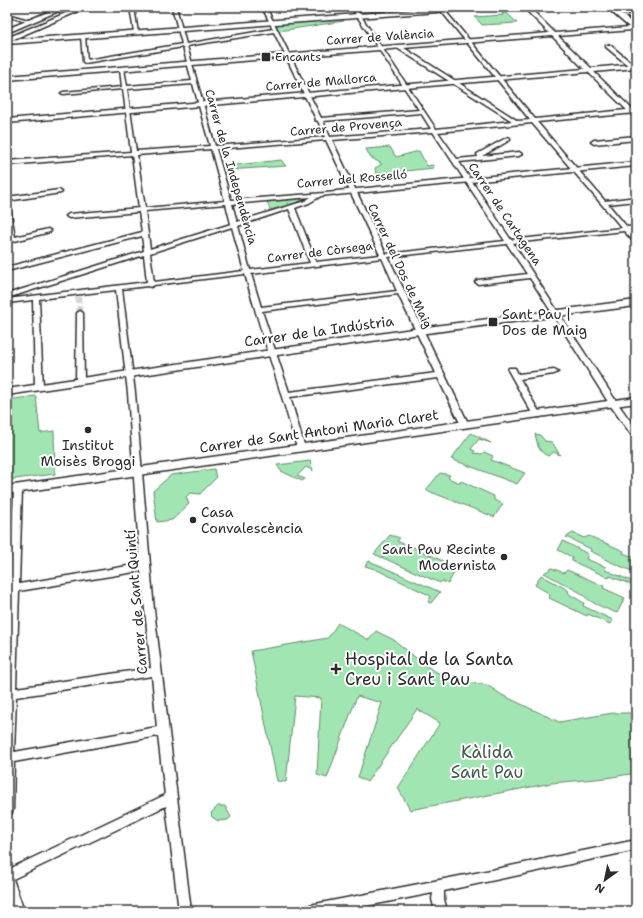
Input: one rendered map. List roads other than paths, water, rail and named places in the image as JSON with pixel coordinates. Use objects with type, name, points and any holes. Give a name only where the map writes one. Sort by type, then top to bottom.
[{"type":"main road","points":[[7,31],[30,22],[55,9],[65,7]]},
{"type":"main road","points":[[7,41],[85,7]]},
{"type":"main road","points":[[7,41],[386,14],[441,8],[478,7]]},
{"type":"main road","points":[[526,7],[589,70],[633,111],[636,117]]},
{"type":"main road","points":[[609,7],[635,29]]},
{"type":"main road","name":"Carrer de València","points":[[7,78],[635,29]]},
{"type":"main road","name":"Carrer de Mallorca","points":[[7,121],[634,66]]},
{"type":"main road","name":"Carrer del Rosselló","points":[[336,193],[636,164]]},
{"type":"main road","name":"Carrer de la Indústria","points":[[7,392],[419,331],[636,303]]},
{"type":"main road","name":"Carrer de Sant Antoni Maria Claret","points":[[13,490],[636,400]]},
{"type":"street","points":[[132,7],[136,32]]},
{"type":"street","name":"Carrer de la Independència","points":[[174,7],[258,309],[286,395],[301,448]]},
{"type":"street","name":"Carrer del Dos de Maig","points":[[264,7],[465,425]]},
{"type":"street","name":"Carrer de Cartagena","points":[[353,7],[557,313],[613,403],[636,435]]},
{"type":"street","points":[[386,14],[391,8],[394,7]]},
{"type":"street","points":[[441,8],[575,170],[636,241]]},
{"type":"street","points":[[7,15],[30,22]]},
{"type":"street","points":[[620,16],[636,15]]},
{"type":"street","points":[[83,36],[85,62],[276,30]]},
{"type":"street","points":[[608,46],[634,66]]},
{"type":"street","points":[[399,47],[516,122]]},
{"type":"street","points":[[122,69],[151,285]]},
{"type":"street","points":[[63,93],[195,82]]},
{"type":"street","points":[[318,120],[422,111]]},
{"type":"street","name":"Carrer de Provença","points":[[7,163],[328,139],[633,111]]},
{"type":"street","points":[[594,142],[636,138]]},
{"type":"street","points":[[481,158],[479,155],[508,139]]},
{"type":"street","points":[[502,143],[511,155]]},
{"type":"street","points":[[455,160],[519,154]]},
{"type":"street","points":[[7,199],[59,192]]},
{"type":"street","name":"Carrer del Rosselló","points":[[69,216],[336,193]]},
{"type":"street","points":[[7,296],[306,202],[320,194]]},
{"type":"street","points":[[603,203],[636,199]]},
{"type":"street","points":[[291,206],[314,264]]},
{"type":"street","points":[[7,208],[9,240],[48,231]]},
{"type":"street","name":"Carrer de Còrsega","points":[[7,301],[78,295],[314,264],[636,228]]},
{"type":"street","points":[[7,269],[59,254],[145,233]]},
{"type":"street","points":[[478,282],[532,276]]},
{"type":"street","points":[[26,289],[24,294],[33,299],[39,387]]},
{"type":"street","name":"Carrer de Sant Quintí","points":[[119,289],[130,374],[145,567],[162,731],[185,911]]},
{"type":"street","points":[[258,309],[401,292]]},
{"type":"street","points":[[80,313],[80,380]]},
{"type":"street","points":[[537,415],[514,374],[554,372]]},
{"type":"street","points":[[286,395],[440,375]]},
{"type":"street","points":[[7,810],[10,758],[9,694],[13,490]]},
{"type":"street","points":[[11,588],[145,567]]},
{"type":"street","points":[[9,694],[156,671]]},
{"type":"street","points":[[10,758],[162,731]]},
{"type":"street","points":[[7,876],[171,798]]},
{"type":"street","points":[[310,911],[636,845]]},
{"type":"street","points":[[7,880],[18,911]]},
{"type":"street","points":[[438,886],[437,890],[441,911]]},
{"type":"tunnel","points":[[78,297],[80,313]]},
{"type":"place","name":"Encants","points":[[266,57]]},
{"type":"place","name":"Sant Pau | Dos de Maig","points":[[493,322]]},
{"type":"place","name":"Institut Moisès Broggi","points":[[88,430]]},
{"type":"place","name":"Casa Convalescència","points":[[193,520]]},
{"type":"place","name":"Sant Pau Recinte Modernista","points":[[504,557]]},
{"type":"place","name":"Hospital de la Santa Creu i Sant Pau","points":[[336,669]]},
{"type":"park label","name":"Kàlida Sant Pau","points":[[487,762]]}]
